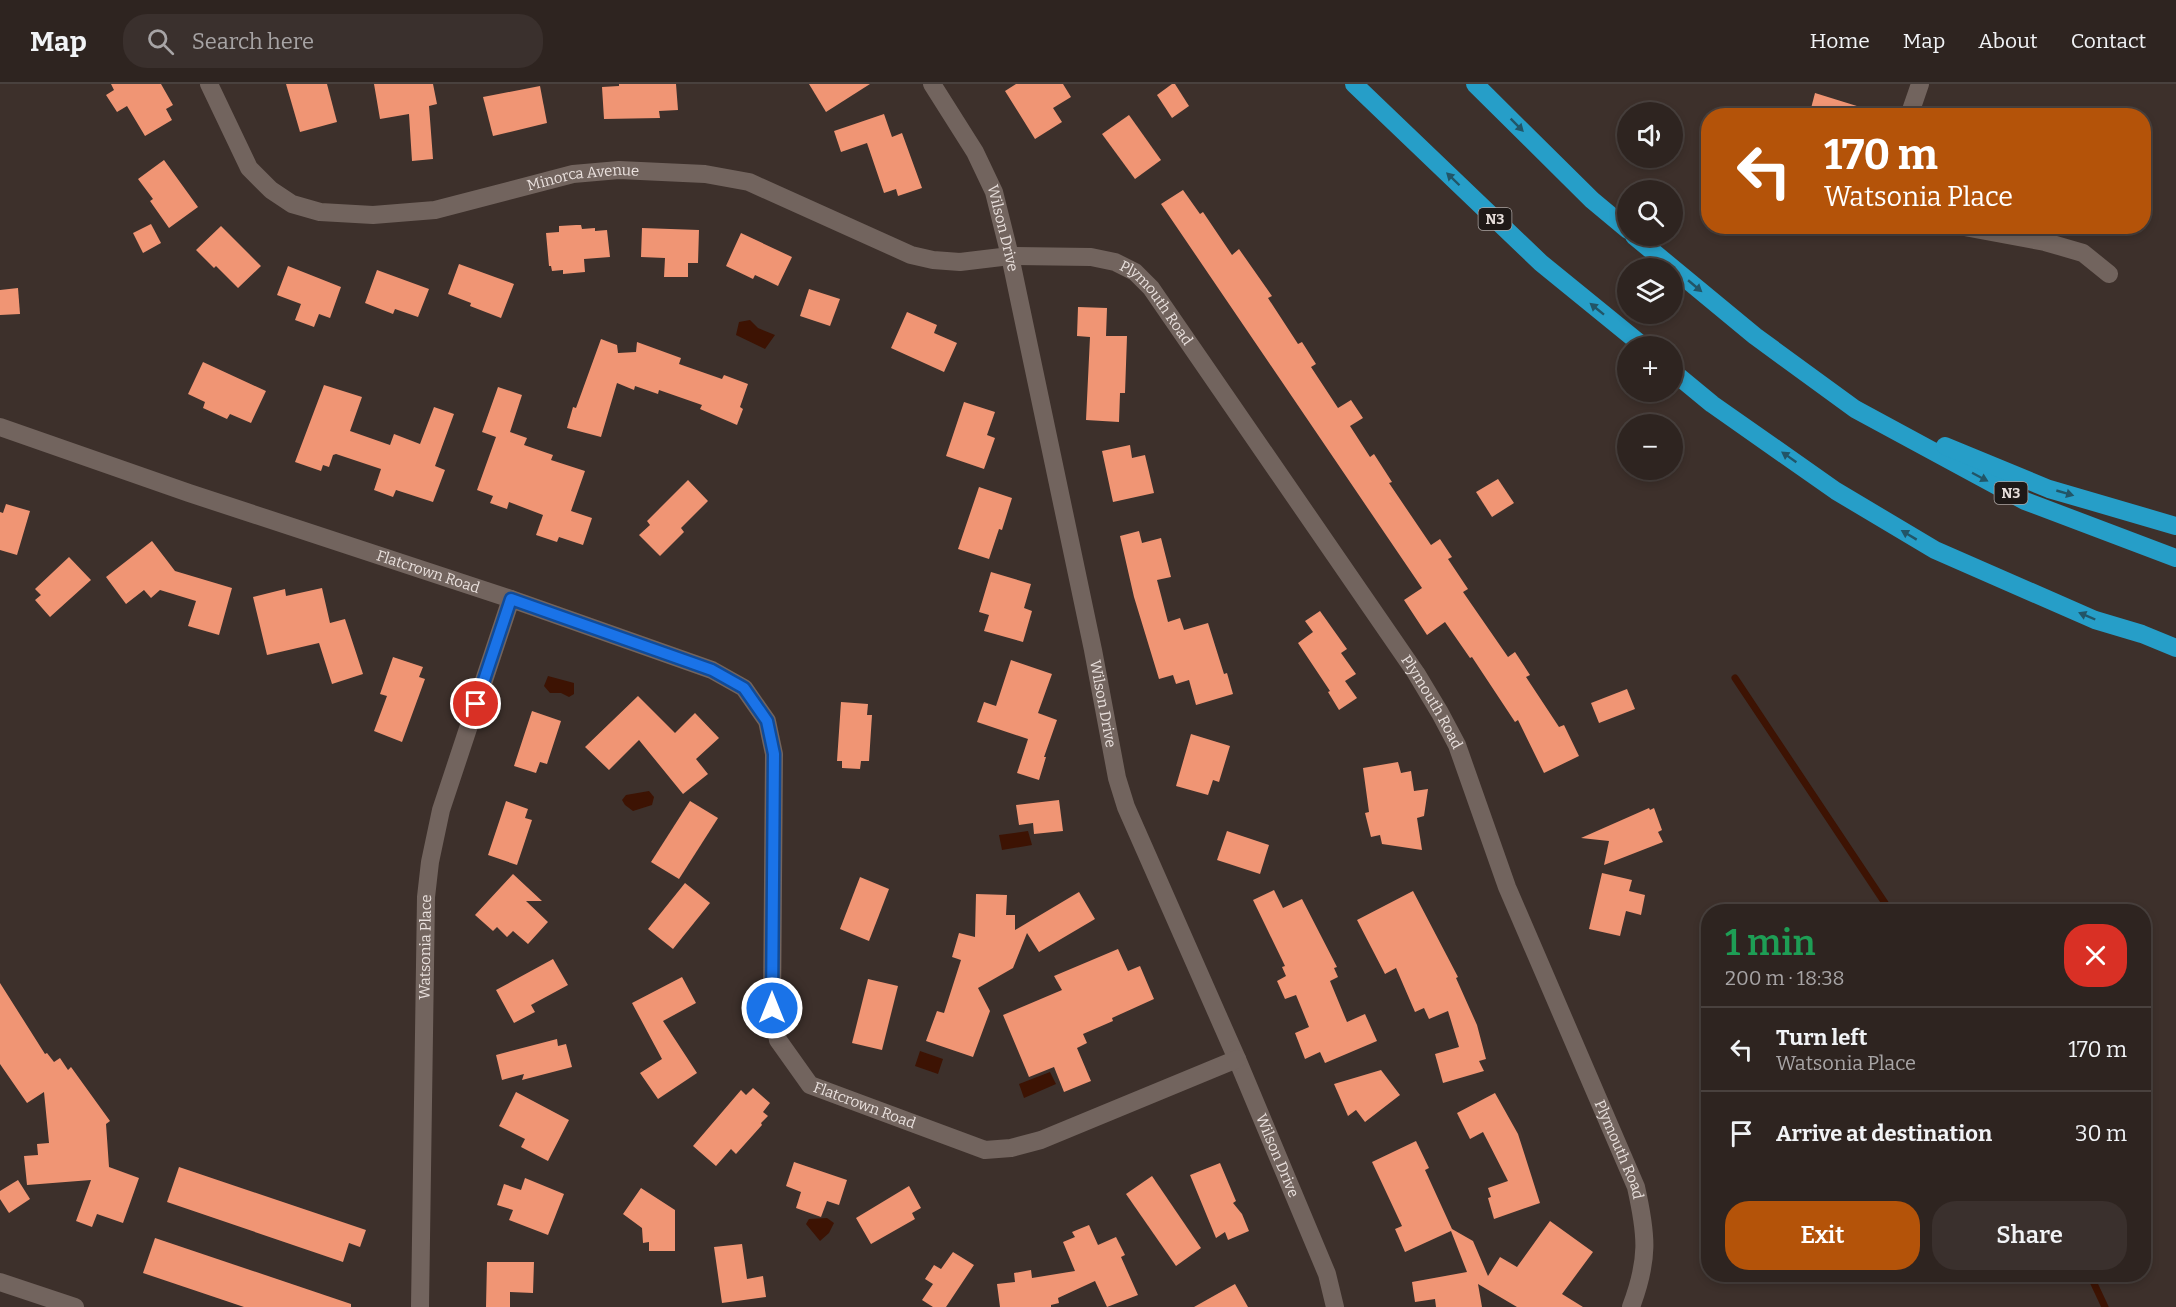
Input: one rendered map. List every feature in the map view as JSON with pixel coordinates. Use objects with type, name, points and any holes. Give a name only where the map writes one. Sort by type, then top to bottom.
[{"type":"highway","name":"N3","points":[[1354,84],[1541,263],[1631,336]]},
{"type":"highway","points":[[1475,84],[1592,200],[1617,221]]},
{"type":"highway","name":"N3","points":[[1646,246],[1755,336],[1855,409],[2025,501],[2176,558]]},
{"type":"highway","points":[[1683,380],[1712,404],[1836,491],[1935,550],[2095,620],[2176,642]]},
{"type":"highway","points":[[1855,409],[2049,489],[2176,526]]},
{"type":"highway","points":[[2142,634],[2176,648]]},
{"type":"street","name":"Minorca Avenue","points":[[209,84],[249,168],[271,190],[292,204],[320,212],[373,215],[435,210],[573,174],[619,170],[705,174],[749,182],[911,255],[933,260],[960,262],[1010,256]]},
{"type":"street","name":"Wilson Drive","points":[[932,84],[975,152],[994,192],[1010,256],[1093,650],[1117,778],[1131,818],[1237,1059],[1327,1275],[1335,1307]]},
{"type":"street","points":[[1912,108],[1920,84]]},
{"type":"street","points":[[2002,234],[2046,242],[2083,254],[2109,274]]},
{"type":"street","name":"Plymouth Road","points":[[1010,256],[1091,257],[1115,262],[1135,272],[1151,288],[1416,673],[1457,745],[1507,887],[1636,1187],[1644,1224],[1646,1251],[1640,1282],[1631,1307]]},
{"type":"street","name":"Flatcrown Road","points":[[0,427],[200,497],[511,599],[712,670],[744,688],[767,721],[774,754],[772,1008],[778,1040],[810,1085],[985,1150],[1011,1148],[1069,1130],[1237,1059]]},
{"type":"street","name":"Watsonia Place","points":[[420,1307],[426,897],[430,862],[441,810],[511,599]]},
{"type":"street","points":[[0,1282],[75,1307]]},
{"type":"shaded area","points":[[750,320],[758,328],[775,335],[765,349],[736,335],[739,322]]},
{"type":"shaded area","points":[[548,676],[574,683],[574,694],[569,697],[561,693],[550,693],[544,686]]},
{"type":"shaded area","points":[[649,791],[654,797],[652,805],[633,811],[622,800],[626,795]]},
{"type":"shaded area","points":[[1028,831],[1032,845],[1002,850],[999,835]]},
{"type":"shaded area","points":[[920,1051],[943,1059],[938,1074],[915,1066]]},
{"type":"shaded area","points":[[1050,1072],[1056,1084],[1024,1098],[1019,1084]]},
{"type":"shaded area","points":[[827,1218],[834,1223],[829,1233],[820,1241],[806,1224],[809,1219]]},
{"type":"building","points":[[111,84],[161,84],[173,105],[166,109],[172,120],[145,136],[127,106],[117,112],[106,95],[114,90]]},
{"type":"building","points":[[286,84],[327,84],[337,122],[300,132]]},
{"type":"building","points":[[374,84],[433,84],[437,104],[429,106],[433,159],[412,161],[409,114],[380,119]]},
{"type":"building","points":[[619,84],[676,84],[678,110],[659,111],[660,118],[604,119],[602,87],[619,86]]},
{"type":"building","points":[[809,84],[870,84],[826,112]]},
{"type":"building","points":[[1016,84],[1063,84],[1071,97],[1053,108],[1062,122],[1035,139],[1005,91]]},
{"type":"building","points":[[1175,84],[1189,106],[1172,118],[1157,95]]},
{"type":"building","points":[[540,86],[547,123],[493,136],[483,97]]},
{"type":"building","points":[[1815,93],[1863,108],[1811,108]]},
{"type":"building","points":[[884,114],[892,137],[902,133],[922,188],[898,196],[896,189],[884,193],[867,143],[841,152],[834,131]]},
{"type":"building","points":[[1129,115],[1161,160],[1135,179],[1102,134]]},
{"type":"building","points":[[164,160],[198,207],[169,228],[150,201],[153,199],[138,179]]},
{"type":"building","points":[[1183,190],[1200,214],[1203,212],[1232,255],[1239,249],[1272,296],[1268,298],[1298,344],[1302,342],[1316,364],[1311,367],[1338,408],[1351,400],[1363,418],[1350,426],[1370,457],[1374,454],[1392,482],[1389,483],[1431,545],[1440,539],[1452,557],[1448,559],[1468,589],[1463,592],[1508,657],[1515,652],[1530,675],[1526,677],[1559,727],[1564,725],[1579,756],[1544,773],[1518,720],[1515,722],[1472,657],[1470,658],[1445,622],[1427,635],[1404,600],[1422,588],[1161,204]]},
{"type":"building","points":[[151,224],[161,243],[143,253],[133,233]]},
{"type":"building","points":[[581,225],[582,229],[607,230],[610,257],[584,259],[585,272],[563,274],[563,270],[552,271],[549,266],[546,233],[559,232],[559,226]]},
{"type":"building","points":[[221,226],[261,266],[238,288],[196,250]]},
{"type":"building","points":[[642,228],[699,230],[698,263],[688,263],[688,277],[664,277],[665,258],[641,257]]},
{"type":"building","points":[[741,233],[792,257],[778,286],[755,275],[753,279],[726,266]]},
{"type":"building","points":[[459,264],[514,284],[501,318],[470,306],[471,303],[448,294]]},
{"type":"building","points":[[288,266],[341,287],[330,318],[319,314],[314,327],[295,320],[301,304],[277,295]]},
{"type":"building","points":[[377,270],[429,289],[418,317],[395,309],[393,314],[365,303]]},
{"type":"building","points":[[18,288],[20,314],[0,315],[0,290]]},
{"type":"building","points":[[809,289],[840,299],[830,326],[800,316]]},
{"type":"building","points":[[1078,307],[1107,308],[1106,336],[1127,336],[1125,393],[1120,393],[1119,422],[1086,420],[1090,337],[1077,336]]},
{"type":"building","points":[[907,312],[937,325],[934,333],[957,343],[944,372],[891,348]]},
{"type":"building","points":[[601,339],[617,345],[618,353],[636,352],[637,342],[681,358],[679,364],[722,379],[724,375],[748,384],[737,425],[700,409],[702,405],[659,390],[658,394],[635,386],[634,390],[617,383],[601,437],[567,428],[573,407],[576,408]]},
{"type":"building","points":[[203,362],[266,391],[251,423],[230,414],[227,419],[203,408],[205,402],[188,394]]},
{"type":"building","points":[[324,385],[362,397],[350,431],[390,445],[394,434],[420,444],[434,407],[454,414],[435,466],[445,470],[433,502],[396,490],[393,497],[374,490],[381,469],[336,454],[333,455],[329,467],[323,465],[321,471],[295,462]]},
{"type":"building","points":[[498,387],[522,395],[510,432],[527,438],[524,445],[553,455],[551,460],[585,471],[571,511],[592,518],[583,545],[559,537],[557,542],[536,535],[543,515],[509,502],[507,509],[490,503],[493,496],[477,490],[496,437],[482,432]]},
{"type":"building","points":[[964,402],[995,412],[987,435],[995,438],[984,469],[946,456]]},
{"type":"building","points":[[1130,445],[1132,458],[1145,455],[1154,493],[1113,502],[1102,451]]},
{"type":"building","points":[[1498,479],[1514,503],[1492,517],[1476,492]]},
{"type":"building","points":[[688,480],[708,501],[681,528],[684,532],[660,556],[639,535],[650,525],[647,521]]},
{"type":"building","points":[[979,487],[1012,498],[1002,530],[999,529],[989,559],[958,549]]},
{"type":"building","points":[[6,504],[30,511],[17,555],[0,550],[0,512],[3,513]]},
{"type":"building","points":[[1139,531],[1142,543],[1161,538],[1171,577],[1157,580],[1168,622],[1180,618],[1184,630],[1208,623],[1224,674],[1227,673],[1233,694],[1196,705],[1189,680],[1176,684],[1173,675],[1159,679],[1134,597],[1120,536]]},
{"type":"building","points":[[152,541],[175,571],[232,588],[219,635],[188,626],[196,601],[160,590],[151,598],[144,590],[126,604],[106,577]]},
{"type":"building","points":[[69,557],[91,580],[50,617],[35,600],[41,595],[35,589]]},
{"type":"building","points":[[991,572],[1031,584],[1024,608],[1032,611],[1023,642],[984,631],[989,615],[979,612]]},
{"type":"building","points":[[322,588],[330,623],[345,619],[363,674],[332,684],[319,643],[267,655],[253,597],[285,589],[286,596]]},
{"type":"building","points":[[1320,611],[1347,649],[1341,653],[1356,674],[1345,681],[1357,698],[1339,710],[1328,692],[1330,691],[1298,643],[1313,632],[1305,621]]},
{"type":"building","points":[[393,657],[423,667],[419,677],[425,679],[402,742],[374,731],[387,696],[380,694]]},
{"type":"building","points":[[1011,660],[1052,674],[1038,713],[1057,720],[1044,757],[1046,757],[1039,780],[1017,773],[1028,739],[977,722],[984,702],[996,706]]},
{"type":"building","points":[[1627,689],[1635,709],[1599,723],[1591,703]]},
{"type":"building","points":[[638,696],[675,733],[695,713],[719,738],[696,759],[708,774],[683,794],[639,740],[609,770],[585,747]]},
{"type":"building","points":[[841,702],[868,704],[867,715],[872,715],[869,761],[861,761],[860,769],[842,768],[842,761],[837,761]]},
{"type":"building","points":[[532,711],[561,721],[547,764],[540,762],[536,773],[514,766]]},
{"type":"building","points":[[1191,734],[1230,746],[1219,782],[1213,780],[1208,795],[1176,786]]},
{"type":"building","points":[[1398,762],[1401,773],[1411,771],[1414,791],[1428,789],[1424,816],[1417,818],[1422,850],[1382,844],[1380,835],[1371,837],[1365,813],[1369,812],[1363,768]]},
{"type":"building","points":[[1059,800],[1063,831],[1034,834],[1033,823],[1019,825],[1016,805]]},
{"type":"building","points":[[506,801],[528,809],[525,818],[532,820],[517,865],[488,855]]},
{"type":"building","points":[[690,801],[718,818],[679,879],[651,862]]},
{"type":"building","points":[[1649,808],[1650,810],[1654,808],[1662,830],[1658,832],[1663,842],[1604,865],[1609,841],[1581,838]]},
{"type":"building","points":[[1227,831],[1269,845],[1260,874],[1217,860]]},
{"type":"building","points":[[1602,873],[1632,880],[1629,891],[1645,895],[1641,915],[1626,911],[1620,936],[1589,929]]},
{"type":"building","points":[[513,874],[542,901],[526,901],[548,922],[528,944],[513,931],[507,937],[497,927],[493,931],[475,915]]},
{"type":"building","points":[[860,877],[889,889],[869,941],[840,929]]},
{"type":"building","points":[[685,883],[710,903],[673,949],[648,929]]},
{"type":"building","points":[[1274,890],[1283,908],[1302,899],[1337,967],[1334,968],[1338,977],[1330,981],[1347,1022],[1365,1014],[1377,1041],[1325,1063],[1320,1052],[1305,1059],[1295,1033],[1309,1027],[1296,995],[1285,999],[1277,981],[1286,976],[1282,967],[1285,966],[1253,900]]},
{"type":"building","points":[[1413,891],[1458,977],[1456,978],[1477,1025],[1486,1059],[1479,1061],[1484,1071],[1443,1083],[1435,1054],[1459,1047],[1448,1011],[1429,1019],[1424,1008],[1415,1012],[1396,968],[1385,974],[1357,920]]},
{"type":"building","points":[[1079,892],[1095,919],[1039,952],[1027,933],[1013,968],[978,988],[990,1011],[973,1057],[926,1041],[937,1011],[944,1013],[961,960],[952,957],[959,933],[975,937],[976,894],[1007,895],[1006,915],[1015,915],[1015,930]]},
{"type":"building","points":[[1118,949],[1128,971],[1140,966],[1154,999],[1083,1034],[1087,1043],[1077,1048],[1091,1081],[1064,1092],[1054,1067],[1029,1077],[1003,1015],[1062,990],[1054,976]]},
{"type":"building","points":[[553,959],[568,985],[531,1005],[535,1012],[514,1023],[496,990]]},
{"type":"building","points":[[682,977],[696,1003],[663,1021],[697,1073],[658,1099],[640,1073],[662,1059],[632,1003]]},
{"type":"building","points":[[868,979],[898,986],[882,1050],[852,1043]]},
{"type":"building","points":[[0,983],[45,1054],[47,1053],[54,1062],[60,1058],[68,1070],[71,1067],[110,1121],[106,1124],[109,1167],[139,1178],[123,1223],[97,1214],[92,1227],[76,1221],[91,1180],[27,1185],[24,1156],[38,1155],[37,1144],[49,1143],[44,1092],[27,1103],[0,1064]]},
{"type":"building","points":[[557,1039],[558,1046],[566,1044],[572,1067],[522,1080],[524,1074],[502,1080],[496,1055]]},
{"type":"building","points":[[1381,1070],[1400,1095],[1365,1122],[1356,1110],[1348,1116],[1334,1084]]},
{"type":"building","points":[[753,1088],[770,1103],[763,1112],[768,1116],[736,1154],[731,1149],[716,1166],[693,1146],[741,1090],[746,1095]]},
{"type":"building","points":[[516,1092],[569,1120],[548,1161],[521,1147],[525,1139],[499,1126]]},
{"type":"building","points":[[1495,1093],[1518,1134],[1540,1203],[1494,1219],[1488,1198],[1491,1197],[1488,1188],[1508,1181],[1483,1132],[1470,1139],[1457,1113]]},
{"type":"building","points":[[1416,1141],[1429,1168],[1425,1170],[1452,1229],[1473,1241],[1488,1276],[1500,1257],[1517,1267],[1550,1221],[1593,1252],[1562,1294],[1583,1307],[1517,1307],[1478,1284],[1482,1307],[1436,1307],[1435,1299],[1415,1302],[1412,1282],[1467,1272],[1451,1231],[1405,1252],[1395,1229],[1402,1226],[1372,1162]]},
{"type":"building","points":[[794,1162],[847,1180],[839,1205],[827,1201],[821,1217],[796,1208],[801,1192],[786,1186]]},
{"type":"building","points":[[1220,1163],[1236,1201],[1233,1203],[1242,1214],[1249,1231],[1228,1240],[1225,1232],[1216,1238],[1190,1175]]},
{"type":"building","points":[[179,1167],[366,1230],[360,1247],[349,1243],[343,1262],[167,1202]]},
{"type":"building","points":[[1152,1176],[1201,1248],[1176,1266],[1126,1194]]},
{"type":"building","points":[[525,1178],[564,1194],[548,1235],[509,1220],[513,1210],[497,1205],[504,1184],[521,1190]]},
{"type":"building","points":[[18,1180],[30,1199],[9,1213],[0,1199],[0,1191]]},
{"type":"building","points":[[909,1186],[921,1208],[912,1213],[915,1219],[871,1244],[856,1218]]},
{"type":"building","points":[[641,1188],[675,1210],[675,1251],[649,1251],[649,1242],[643,1243],[642,1228],[623,1214]]},
{"type":"building","points":[[1089,1225],[1098,1245],[1116,1237],[1125,1255],[1121,1257],[1138,1295],[1107,1307],[1095,1281],[1058,1298],[1059,1303],[1051,1307],[1000,1307],[997,1284],[1015,1282],[1014,1273],[1031,1270],[1032,1278],[1075,1271],[1063,1242],[1075,1237],[1072,1232]]},
{"type":"building","points":[[155,1238],[351,1304],[351,1307],[244,1307],[143,1273]]},
{"type":"building","points":[[742,1244],[747,1279],[763,1276],[766,1297],[722,1303],[714,1247]]},
{"type":"building","points":[[953,1252],[974,1265],[946,1307],[933,1307],[922,1300],[933,1284],[925,1279],[934,1265],[941,1269]]},
{"type":"building","points":[[487,1262],[534,1262],[533,1293],[510,1292],[510,1307],[486,1307]]},
{"type":"building","points":[[1235,1284],[1248,1307],[1194,1307]]},
{"type":"waterway","points":[[1735,678],[1886,904]]},
{"type":"waterway","points":[[2093,1282],[2105,1307]]},
{"type":"route","points":[[476,704],[511,599],[712,670],[744,688],[767,721],[774,754],[772,1008]]}]
